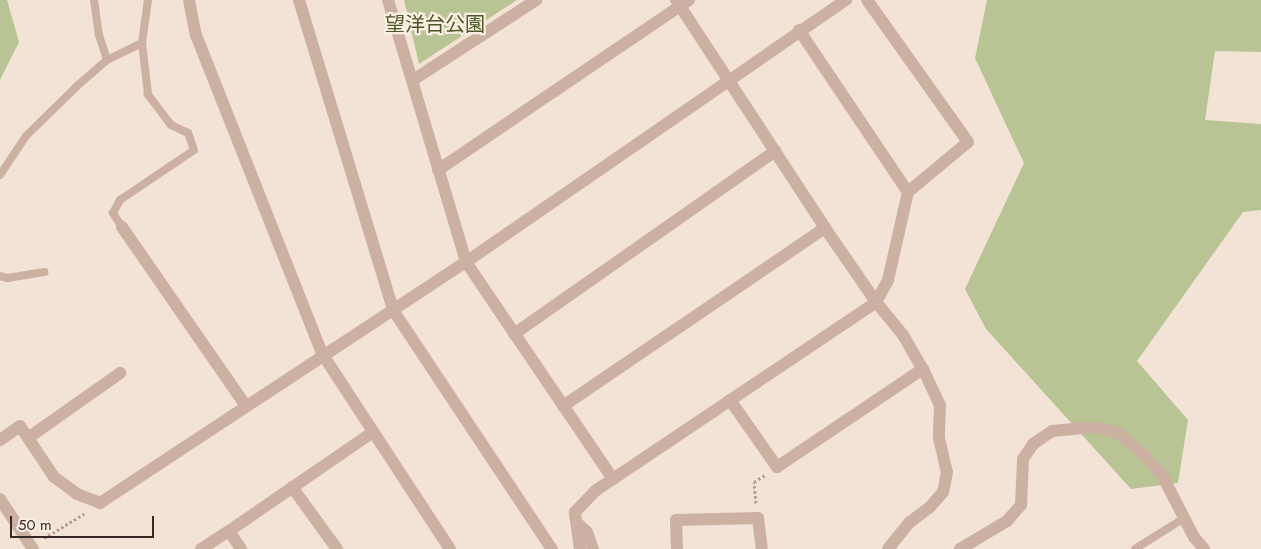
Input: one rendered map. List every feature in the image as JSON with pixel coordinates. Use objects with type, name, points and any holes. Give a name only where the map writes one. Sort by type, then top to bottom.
[{"type":"street","points":[[189,0],[196,35],[323,355],[450,549]]},
{"type":"street","points":[[299,0],[393,310],[552,549]]},
{"type":"street","points":[[388,0],[466,262],[613,479]]},
{"type":"street","points":[[413,80],[536,0]]},
{"type":"street","points":[[0,440],[20,426],[54,477],[77,494],[100,503],[466,262],[846,0]]},
{"type":"street","points":[[580,549],[576,512],[596,491],[876,302],[888,280],[908,192],[968,142],[867,0]]},
{"type":"street","points":[[438,170],[682,2],[729,81],[825,228],[876,302],[903,335],[923,369],[940,405],[939,438],[947,472],[943,492],[930,507],[908,523],[888,549]]},
{"type":"street","points":[[800,30],[908,192]]},
{"type":"street","points":[[514,334],[775,151]]},
{"type":"street","points":[[122,227],[246,406]]},
{"type":"street","points":[[563,406],[825,228]]},
{"type":"street","points":[[730,400],[778,467],[923,369]]},
{"type":"street","points":[[28,438],[120,373]]},
{"type":"street","points":[[960,549],[1007,521],[1020,505],[1022,458],[1033,444],[1052,431],[1094,427],[1118,433],[1146,456],[1163,477],[1194,537],[1204,549]]},
{"type":"street","points":[[202,549],[373,432]]},
{"type":"street","points":[[292,487],[337,549]]},
{"type":"street","points":[[0,499],[32,548]]},
{"type":"street","points":[[677,549],[676,520],[758,518],[762,549]]},
{"type":"street","points":[[576,523],[587,532],[593,549]]},
{"type":"street","points":[[229,531],[241,549]]},
{"type":"lane","points":[[94,0],[99,35],[107,60]]},
{"type":"lane","points":[[122,227],[113,213],[120,200],[194,150],[188,133],[170,125],[148,94],[142,43],[148,0]]},
{"type":"lane","points":[[0,175],[26,136],[77,86],[107,60],[142,43]]},
{"type":"lane","points":[[0,276],[7,278],[45,272]]},
{"type":"lane","points":[[1135,549],[1184,518]]},
{"type":"path","points":[[758,518],[754,482],[778,467]]},
{"type":"path","points":[[32,548],[100,503]]},
{"type":"green space","points":[[0,0],[7,0],[19,42],[0,80]]},
{"type":"green space","name":"望洋台公園","points":[[404,0],[517,0],[419,64]]},
{"type":"green space","points":[[987,0],[1261,0],[1261,52],[1215,51],[1205,120],[1261,124],[1261,210],[1243,212],[1137,361],[1188,420],[1178,483],[1131,489],[986,329],[965,289],[1024,163],[975,58]]}]
